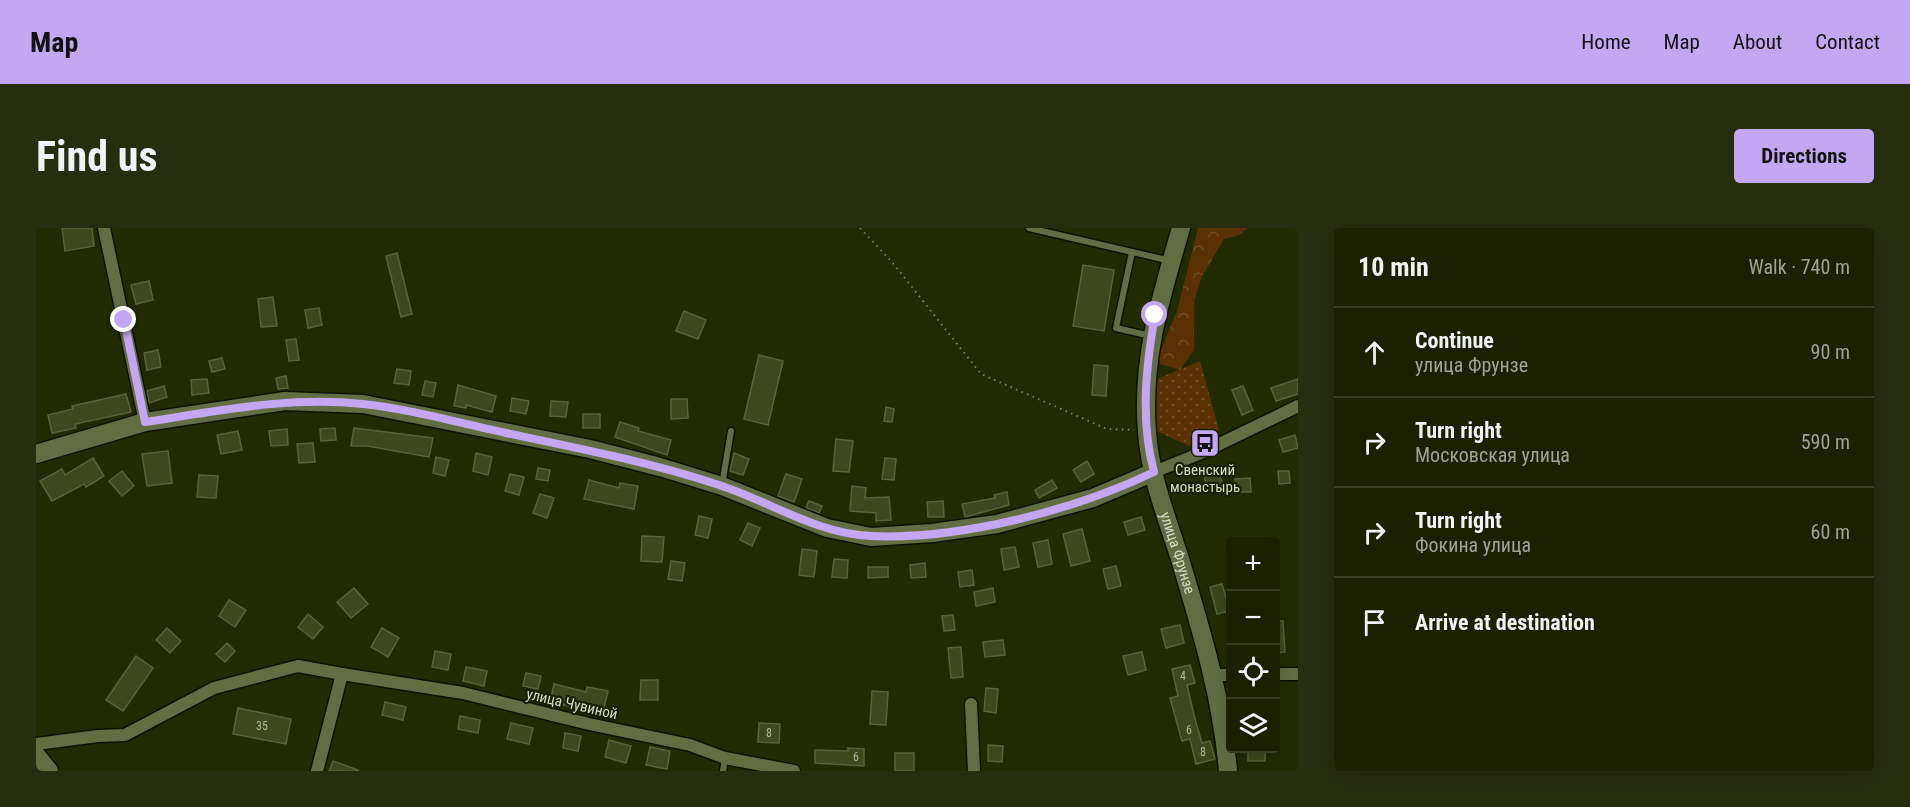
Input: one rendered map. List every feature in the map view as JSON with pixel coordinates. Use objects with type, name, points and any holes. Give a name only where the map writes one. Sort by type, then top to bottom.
[{"type":"street","points":[[104,228],[145,422]]},
{"type":"street","name":"улица Фрунзе","points":[[1181,228],[1151,336],[1147,368],[1147,431],[1165,516],[1222,675],[1228,771]]},
{"type":"street","points":[[36,454],[145,422],[285,401],[363,404],[590,449],[722,486],[827,528],[871,537],[932,533],[997,524],[1093,498],[1201,453],[1298,406]]},
{"type":"street","name":"улица Чувиной","points":[[36,744],[125,735],[214,688],[298,666],[340,680],[463,693],[589,724],[690,745],[724,765],[794,771]]},
{"type":"street","points":[[1280,674],[1298,674]]},
{"type":"street","points":[[316,771],[340,680]]},
{"type":"street","points":[[970,704],[974,771]]},
{"type":"street","points":[[36,755],[49,771]]},
{"type":"lane","points":[[1029,228],[1171,261]]},
{"type":"lane","points":[[1132,252],[1116,328],[1151,336]]},
{"type":"lane","points":[[722,486],[731,431]]},
{"type":"path","points":[[860,228],[892,262],[981,374],[1107,429],[1147,431]]},
{"type":"green space","points":[[1198,228],[1248,228],[1237,236],[1224,239],[1201,278],[1194,301],[1194,350],[1180,370],[1160,364],[1159,354],[1177,311]]},
{"type":"green space","points":[[1200,361],[1219,430],[1189,446],[1150,428],[1152,381]]},
{"type":"building","points":[[62,228],[92,228],[94,246],[65,251]]},
{"type":"building","points":[[397,253],[412,314],[401,317],[386,256]]},
{"type":"building","points":[[1083,265],[1114,270],[1104,331],[1073,326]]},
{"type":"building","points":[[149,281],[153,300],[136,304],[131,285]]},
{"type":"building","points":[[273,297],[277,326],[261,327],[258,299]]},
{"type":"building","points":[[319,308],[322,325],[308,328],[305,310]]},
{"type":"building","points":[[684,311],[706,320],[698,339],[676,331]]},
{"type":"building","points":[[296,339],[299,360],[289,361],[286,340]]},
{"type":"building","points":[[158,350],[161,367],[147,370],[144,353]]},
{"type":"building","points":[[759,355],[783,361],[768,425],[744,419]]},
{"type":"building","points":[[222,358],[225,369],[212,372],[209,361]]},
{"type":"building","points":[[1094,365],[1108,366],[1106,396],[1092,395]]},
{"type":"building","points":[[397,369],[411,371],[409,385],[394,383]]},
{"type":"building","points":[[286,376],[288,388],[278,389],[276,378]]},
{"type":"building","points":[[207,379],[209,393],[192,395],[191,380]]},
{"type":"building","points":[[1298,379],[1298,394],[1276,401],[1271,388]]},
{"type":"building","points":[[425,381],[436,383],[433,397],[422,395]]},
{"type":"building","points":[[458,385],[496,396],[492,412],[466,405],[466,408],[454,406]]},
{"type":"building","points":[[164,386],[167,397],[149,403],[147,391]]},
{"type":"building","points":[[1243,386],[1253,410],[1242,415],[1232,390]]},
{"type":"building","points":[[126,394],[131,412],[75,424],[76,428],[52,433],[48,415],[73,409],[72,406]]},
{"type":"building","points":[[512,398],[529,401],[526,414],[510,411]]},
{"type":"building","points":[[671,399],[687,399],[688,418],[671,419]]},
{"type":"building","points":[[551,401],[568,402],[566,417],[550,416]]},
{"type":"building","points":[[886,407],[894,409],[892,422],[884,421]]},
{"type":"building","points":[[583,414],[600,414],[600,428],[583,428]]},
{"type":"building","points":[[620,422],[639,428],[638,431],[671,440],[667,455],[615,437]]},
{"type":"building","points":[[335,428],[336,440],[321,441],[320,429]]},
{"type":"building","points":[[354,428],[433,438],[429,457],[367,446],[351,446]]},
{"type":"building","points":[[287,429],[288,445],[271,446],[269,431]]},
{"type":"building","points":[[238,431],[242,450],[221,454],[217,435]]},
{"type":"building","points":[[1295,435],[1298,448],[1283,452],[1279,440]]},
{"type":"building","points":[[836,439],[853,441],[849,472],[833,471]]},
{"type":"building","points":[[313,443],[315,462],[299,463],[297,444]]},
{"type":"building","points":[[168,451],[172,483],[147,486],[142,454]]},
{"type":"building","points":[[476,453],[492,457],[488,475],[473,471]]},
{"type":"building","points":[[734,453],[749,459],[743,475],[730,471]]},
{"type":"building","points":[[436,457],[449,460],[445,476],[433,473]]},
{"type":"building","points":[[93,458],[104,476],[86,487],[84,484],[52,501],[40,481],[62,469],[65,475]]},
{"type":"building","points":[[885,458],[896,459],[894,480],[882,479]]},
{"type":"building","points":[[1087,461],[1094,474],[1081,482],[1073,470]]},
{"type":"building","points":[[538,468],[550,470],[548,481],[536,479]]},
{"type":"building","points":[[122,471],[134,486],[122,496],[109,481]]},
{"type":"building","points":[[1218,471],[1222,482],[1207,487],[1204,476]]},
{"type":"building","points":[[1278,471],[1289,471],[1290,483],[1279,484]]},
{"type":"building","points":[[510,474],[524,477],[519,495],[505,491]]},
{"type":"building","points":[[786,474],[802,479],[794,502],[778,496]]},
{"type":"building","points":[[199,475],[218,476],[216,498],[197,497]]},
{"type":"building","points":[[1250,478],[1251,492],[1236,492],[1235,479]]},
{"type":"building","points":[[589,480],[619,488],[620,483],[638,486],[634,509],[584,499]]},
{"type":"building","points":[[1052,480],[1057,488],[1039,498],[1035,490]]},
{"type":"building","points":[[852,486],[866,488],[865,498],[889,497],[891,520],[876,521],[876,513],[850,511]]},
{"type":"building","points":[[1007,492],[1009,505],[965,517],[962,504],[995,498],[994,495]]},
{"type":"building","points":[[540,494],[554,498],[547,518],[533,513]]},
{"type":"building","points":[[809,501],[822,506],[819,513],[806,508]]},
{"type":"building","points":[[943,501],[944,517],[928,517],[927,502]]},
{"type":"building","points":[[699,516],[712,519],[708,538],[695,535]]},
{"type":"building","points":[[1141,517],[1145,530],[1128,535],[1124,522]]},
{"type":"building","points":[[748,523],[760,528],[752,546],[740,540]]},
{"type":"building","points":[[1082,529],[1090,561],[1071,566],[1063,534]]},
{"type":"building","points":[[642,536],[664,537],[662,562],[641,561]]},
{"type":"building","points":[[1048,540],[1052,564],[1038,567],[1033,543]]},
{"type":"building","points":[[1015,547],[1019,567],[1004,570],[1001,549]]},
{"type":"building","points":[[802,549],[817,551],[814,577],[799,575]]},
{"type":"building","points":[[834,559],[848,560],[847,578],[832,577]]},
{"type":"building","points":[[671,561],[685,563],[682,581],[668,579]]},
{"type":"building","points":[[925,563],[926,577],[911,578],[910,565]]},
{"type":"building","points":[[1116,566],[1121,586],[1108,589],[1103,569]]},
{"type":"building","points":[[868,567],[888,567],[888,577],[868,578]]},
{"type":"building","points":[[972,570],[974,585],[960,587],[958,572]]},
{"type":"building","points":[[1222,584],[1226,598],[1226,612],[1217,614],[1210,587]]},
{"type":"building","points":[[354,588],[368,604],[351,618],[337,602]]},
{"type":"building","points":[[993,588],[995,602],[976,606],[974,592]]},
{"type":"building","points":[[229,600],[246,610],[235,627],[219,616]]},
{"type":"building","points":[[308,614],[323,627],[313,639],[298,627]]},
{"type":"building","points":[[953,615],[955,630],[944,631],[942,616]]},
{"type":"building","points":[[1280,621],[1283,621],[1285,652],[1280,652]]},
{"type":"building","points":[[1180,625],[1184,643],[1166,648],[1161,629]]},
{"type":"building","points":[[167,628],[181,641],[170,653],[156,640]]},
{"type":"building","points":[[382,628],[399,638],[388,657],[371,647]]},
{"type":"building","points":[[1003,640],[1005,655],[985,657],[983,642]]},
{"type":"building","points":[[227,643],[235,651],[225,662],[216,654]]},
{"type":"building","points":[[961,647],[963,677],[951,678],[948,648]]},
{"type":"building","points":[[435,651],[451,654],[448,670],[432,667]]},
{"type":"building","points":[[1142,652],[1146,670],[1128,675],[1123,656]]},
{"type":"building","points":[[136,656],[153,668],[123,711],[106,700]]},
{"type":"building","points":[[1190,665],[1195,683],[1187,685],[1195,719],[1202,743],[1210,741],[1215,759],[1196,764],[1190,739],[1182,741],[1170,698],[1178,696],[1172,669]]},
{"type":"building","points":[[466,667],[487,671],[484,686],[463,681]]},
{"type":"building","points":[[526,673],[541,676],[538,689],[523,686]]},
{"type":"building","points":[[641,680],[658,680],[658,700],[640,700]]},
{"type":"building","points":[[554,684],[586,692],[587,687],[608,691],[604,708],[570,700],[569,706],[550,702]]},
{"type":"building","points":[[986,688],[998,689],[996,713],[984,711]]},
{"type":"building","points":[[872,691],[888,692],[886,725],[870,724]]},
{"type":"building","points":[[385,702],[406,707],[403,720],[382,715]]},
{"type":"building","points":[[238,708],[291,719],[286,744],[233,734]]},
{"type":"building","points":[[460,716],[480,720],[478,733],[458,729]]},
{"type":"building","points":[[511,723],[533,728],[529,744],[507,739]]},
{"type":"building","points":[[759,723],[780,724],[779,743],[758,742]]},
{"type":"building","points":[[565,733],[581,736],[578,751],[563,748]]},
{"type":"building","points":[[609,740],[631,746],[626,763],[605,757]]},
{"type":"building","points":[[988,745],[1003,746],[1002,762],[988,761]]},
{"type":"building","points":[[650,747],[670,751],[667,769],[646,765]]},
{"type":"building","points":[[848,748],[864,749],[864,766],[815,763],[815,750],[848,751]]},
{"type":"building","points":[[895,753],[914,753],[914,771],[895,771]]},
{"type":"building","points":[[1248,753],[1265,753],[1265,761],[1248,761]]},
{"type":"building","points":[[333,761],[358,770],[358,771],[329,771]]},
{"type":"place","name":"Свенский монастырь","points":[[1205,443]]},
{"type":"route","points":[[124,320],[145,422],[285,401],[363,404],[590,449],[660,467],[722,486],[827,528],[871,537],[932,533],[997,524],[1093,498],[1154,472],[1149,453],[1146,409],[1147,368],[1155,315]]}]
